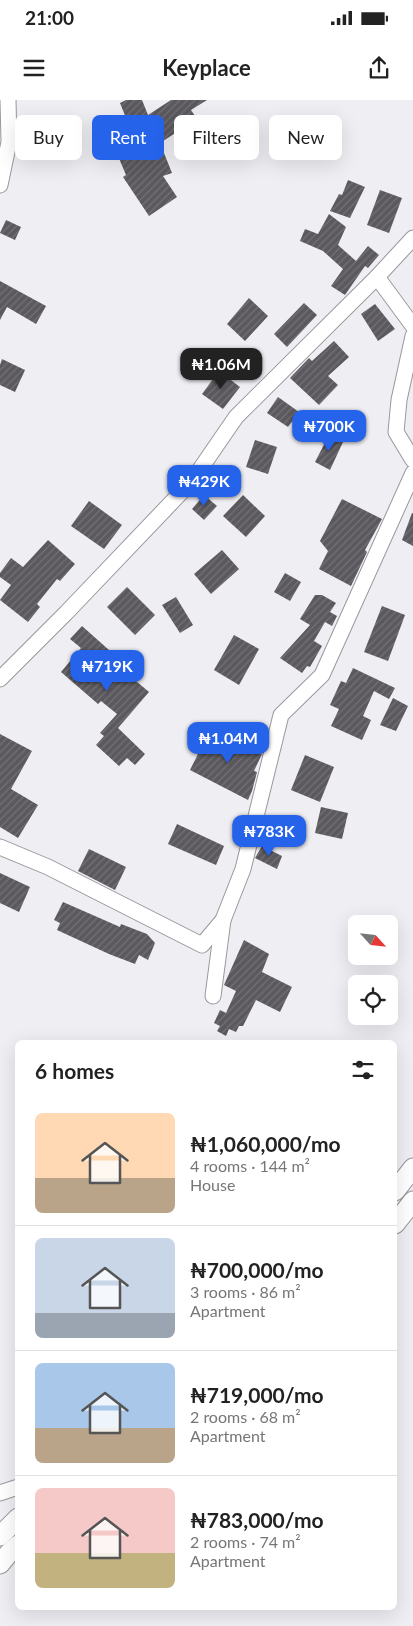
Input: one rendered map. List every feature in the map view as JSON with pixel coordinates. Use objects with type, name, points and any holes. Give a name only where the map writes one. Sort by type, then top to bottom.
[{"type":"main road","points":[[397,1188],[413,1168]]},
{"type":"main road","points":[[397,1221],[413,1200]]},
{"type":"main road","points":[[0,1536],[15,1521]]},
{"type":"main road","points":[[0,1564],[15,1548]]},
{"type":"street","points":[[0,185],[9,142],[8,100]]},
{"type":"street","points":[[0,679],[192,481],[236,417],[413,238]]},
{"type":"street","points":[[376,277],[413,326]]},
{"type":"street","points":[[413,336],[399,400],[396,432],[413,460]]},
{"type":"street","points":[[213,996],[223,920],[243,870],[281,715],[322,675],[413,473]]},
{"type":"street","points":[[0,846],[48,867],[202,945],[223,920]]},
{"type":"street","points":[[0,1493],[15,1488]]},
{"type":"building","points":[[126,100],[142,100],[148,115],[125,115],[120,103]]},
{"type":"building","points":[[171,100],[207,100],[191,110],[194,115],[174,115],[174,134],[164,140],[164,115],[148,115]]},
{"type":"building","points":[[164,153],[172,173],[163,176],[177,197],[149,216],[123,177],[126,175],[120,160],[164,160]]},
{"type":"building","points":[[348,180],[365,187],[350,218],[330,211],[339,194],[342,195]]},
{"type":"building","points":[[380,190],[402,198],[389,233],[367,225]]},
{"type":"building","points":[[329,214],[346,227],[338,245],[356,261],[368,246],[379,255],[368,268],[365,266],[345,295],[331,286],[343,269],[323,251],[300,241],[305,229],[318,234]]},
{"type":"building","points":[[6,220],[21,227],[15,240],[0,233]]},
{"type":"building","points":[[0,281],[46,306],[36,324],[7,307],[0,320]]},
{"type":"building","points":[[249,298],[268,316],[245,341],[227,324]]},
{"type":"building","points":[[304,303],[317,315],[287,347],[274,334]]},
{"type":"building","points":[[375,304],[395,329],[378,341],[361,314]]},
{"type":"building","points":[[334,341],[349,357],[328,376],[338,385],[319,405],[290,378],[309,358],[312,361]]},
{"type":"building","points":[[2,359],[25,370],[15,392],[0,385],[0,365]]},
{"type":"building","points":[[219,371],[240,387],[223,409],[202,394]]},
{"type":"building","points":[[278,397],[299,412],[288,427],[267,413]]},
{"type":"building","points":[[329,435],[343,442],[330,470],[315,462]]},
{"type":"building","points":[[255,440],[277,447],[268,474],[246,467]]},
{"type":"building","points":[[204,495],[217,506],[204,520],[192,509]]},
{"type":"building","points":[[243,495],[265,516],[246,537],[223,516]]},
{"type":"building","points":[[342,499],[382,519],[365,550],[367,552],[351,586],[319,569],[328,551],[320,541]]},
{"type":"building","points":[[89,501],[122,525],[104,549],[71,526]]},
{"type":"building","points":[[413,513],[413,546],[402,540]]},
{"type":"building","points":[[48,540],[75,564],[60,581],[57,579],[37,604],[40,607],[28,622],[0,600],[11,585],[0,577],[0,573],[11,558],[23,567]]},
{"type":"building","points":[[222,550],[239,569],[211,594],[194,574]]},
{"type":"building","points":[[285,573],[301,582],[290,601],[274,592]]},
{"type":"building","points":[[127,587],[155,615],[135,635],[107,607]]},
{"type":"building","points":[[315,595],[322,595],[336,603],[330,612],[337,616],[332,626],[325,622],[314,641],[322,646],[310,667],[307,666],[302,673],[280,658],[310,625],[300,619]]},
{"type":"building","points":[[176,597],[193,625],[180,633],[162,605]]},
{"type":"building","points":[[382,606],[405,615],[388,661],[364,652]]},
{"type":"building","points":[[82,626],[127,666],[123,670],[149,692],[118,728],[145,754],[135,765],[127,758],[119,766],[96,745],[104,736],[100,733],[117,714],[101,701],[98,704],[61,672],[81,648],[70,639]]},
{"type":"building","points":[[234,635],[259,649],[239,685],[214,670]]},
{"type":"building","points":[[353,668],[395,688],[389,699],[374,691],[363,716],[371,720],[362,740],[331,726],[339,709],[330,705],[341,681],[346,683]]},
{"type":"building","points":[[393,698],[408,706],[396,731],[380,725]]},
{"type":"building","points":[[211,728],[262,754],[254,771],[257,772],[248,800],[190,770]]},
{"type":"building","points":[[0,734],[32,751],[11,789],[38,805],[18,838],[0,827]]},
{"type":"building","points":[[305,755],[334,767],[320,802],[291,790]]},
{"type":"building","points":[[321,807],[348,813],[342,839],[315,833]]},
{"type":"building","points":[[177,824],[224,846],[216,865],[168,844]]},
{"type":"building","points":[[262,846],[282,856],[277,869],[255,858]]},
{"type":"building","points":[[89,849],[126,867],[115,890],[78,871]]},
{"type":"building","points":[[0,873],[30,887],[19,912],[0,903]]},
{"type":"building","points":[[63,902],[120,927],[121,924],[147,934],[155,943],[148,960],[139,955],[135,964],[57,930],[60,923],[54,920]]},
{"type":"building","points":[[244,940],[269,954],[262,972],[292,987],[280,1012],[256,1000],[243,1026],[239,1026],[236,1032],[229,1029],[226,1036],[217,1031],[220,1026],[214,1023],[220,1010],[226,1013],[236,991],[224,985]]}]
